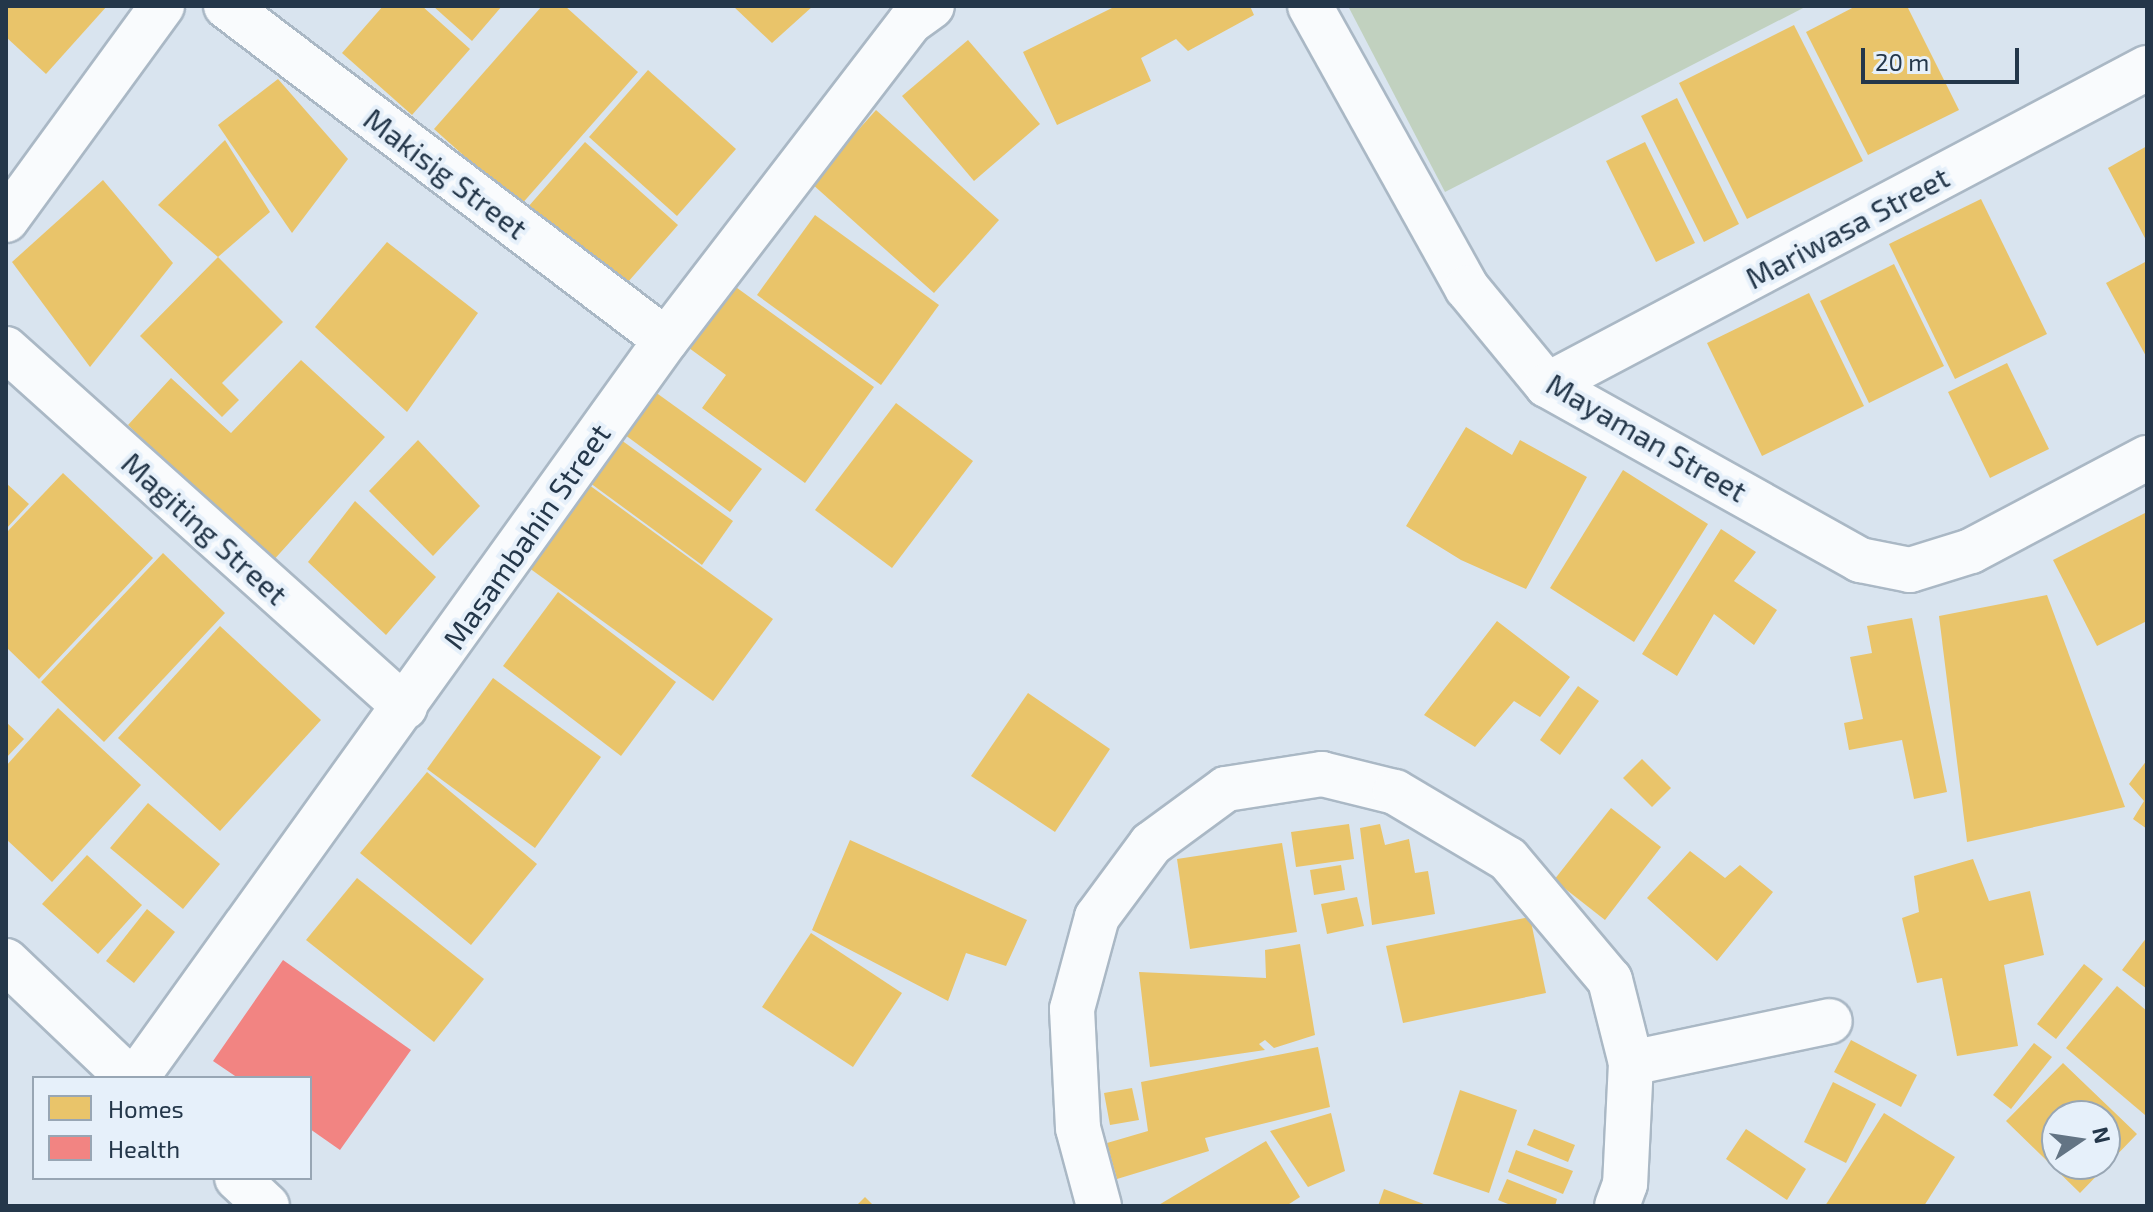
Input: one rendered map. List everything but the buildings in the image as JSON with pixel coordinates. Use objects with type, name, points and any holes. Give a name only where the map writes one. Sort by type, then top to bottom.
[{"type":"street","points":[[6,220],[162,6]]},
{"type":"street","name":"Makisig Street","points":[[226,6],[666,340]]},
{"type":"street","name":"Mayaman Street","points":[[1310,6],[1467,288],[1547,385],[1860,560],[1910,570],[1971,551],[2147,458]]},
{"type":"street","name":"Masambahin Street","points":[[137,1076],[666,340],[913,11]]},
{"type":"street","name":"Mariwasa Street","points":[[1547,385],[2147,68]]},
{"type":"street","name":"Magiting Street","points":[[6,349],[405,707]]},
{"type":"street","points":[[1099,1206],[1078,1128],[1072,1009],[1097,917],[1151,844],[1226,789],[1322,774],[1395,792],[1508,859],[1610,980],[1631,1063],[1625,1184],[1617,1206]]},
{"type":"street","points":[[6,961],[127,1076]]},
{"type":"street","points":[[1631,1063],[1830,1021]]},
{"type":"street","points":[[239,1180],[267,1206]]},
{"type":"green space","points":[[1348,6],[1807,6],[1445,192]]}]
